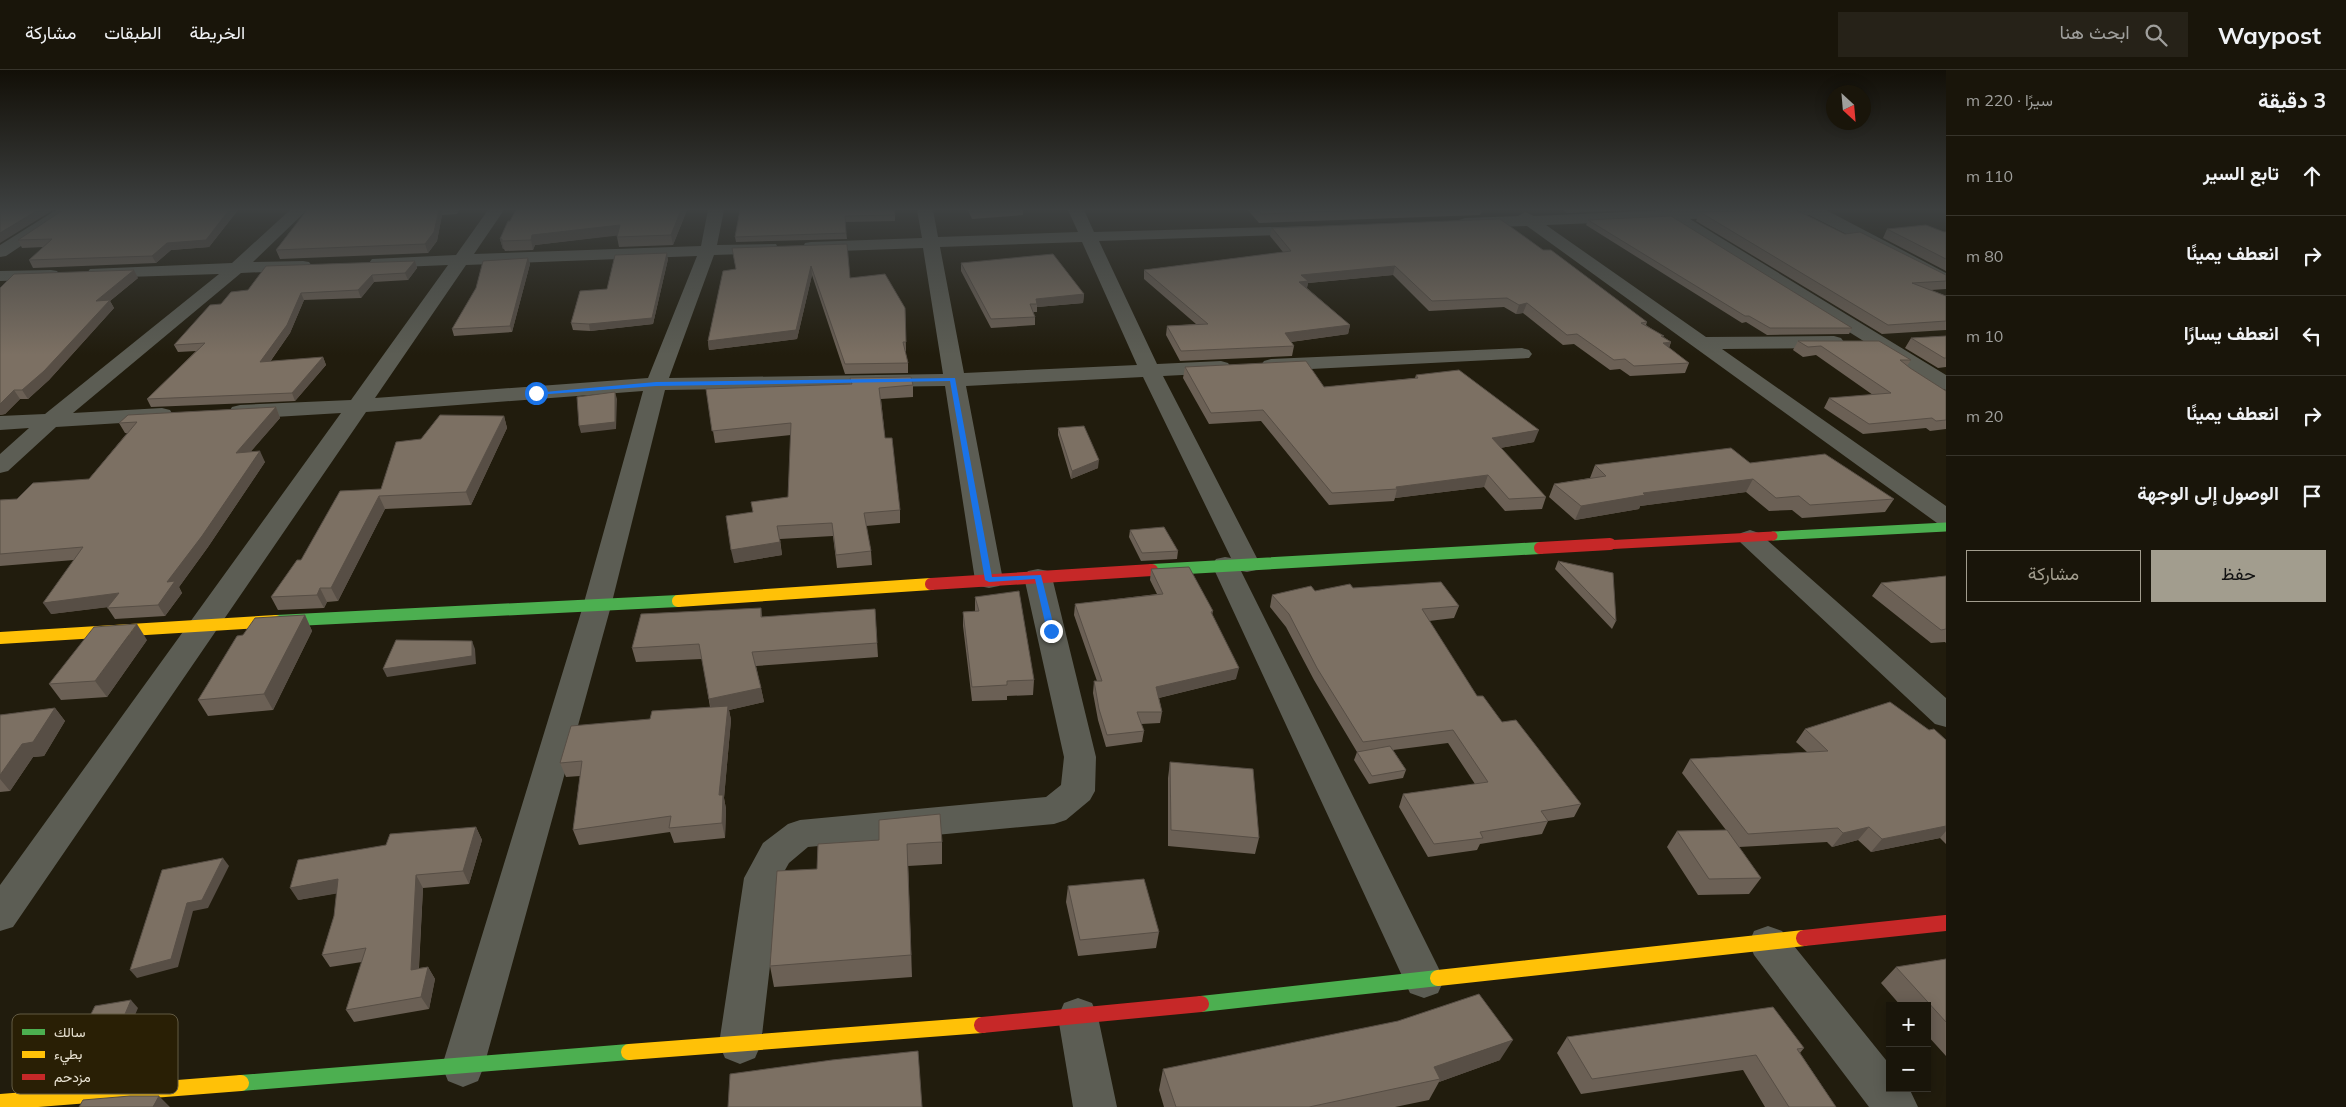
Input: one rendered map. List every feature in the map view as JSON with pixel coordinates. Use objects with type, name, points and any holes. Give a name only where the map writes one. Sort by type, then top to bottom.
[{"type":"street","points":[[0,466],[51,420],[246,258]]},
{"type":"street","points":[[364,263],[479,258]]},
{"type":"street","points":[[463,1066],[597,606],[656,384],[705,258]]},
{"type":"street","points":[[934,258],[953,380],[989,580]]},
{"type":"street","points":[[1099,258],[1424,980]]},
{"type":"street","points":[[1583,258],[1946,518]]},
{"type":"street","points":[[1742,258],[1946,384]]},
{"type":"street","points":[[1904,258],[1946,280]]},
{"type":"street","points":[[0,915],[462,259]]},
{"type":"street","points":[[0,276],[324,265]]},
{"type":"street","points":[[1700,343],[1877,342],[1906,340]]},
{"type":"street","points":[[218,413],[357,406],[656,384],[953,380],[1522,354]]},
{"type":"street","points":[[0,422],[179,414]]},
{"type":"street","points":[[0,638],[203,625],[597,606],[1236,565],[1946,527]]},
{"type":"street","points":[[1750,538],[1946,716]]},
{"type":"street","points":[[740,1044],[762,878],[776,853],[800,834],[1054,810],[1078,791],[1080,757],[1038,577]]},
{"type":"street","points":[[178,1088],[1078,1017],[1946,924]]},
{"type":"street","points":[[1768,943],[1896,1107]]},
{"type":"street","points":[[1078,1017],[1095,1107]]},
{"type":"street","points":[[0,1102],[103,1094]]},
{"type":"building","points":[[31,258],[78,258],[29,260]]},
{"type":"building","points":[[528,258],[510,326],[452,329],[476,288],[483,261]]},
{"type":"building","points":[[614,258],[666,258],[652,318],[589,324],[571,323],[580,291],[607,289]]},
{"type":"building","points":[[734,258],[848,258],[850,278],[885,274],[905,308],[906,342],[903,342],[908,363],[845,364],[811,266],[796,330],[708,341],[723,271],[736,269]]},
{"type":"building","points":[[1008,258],[1056,258],[1084,294],[1036,299],[1037,304],[1030,304],[1035,317],[991,319],[961,263]]},
{"type":"building","points":[[1234,258],[1562,258],[1647,322],[1641,323],[1664,336],[1661,336],[1671,342],[1663,343],[1689,363],[1634,366],[1625,359],[1614,360],[1577,334],[1567,335],[1527,303],[1519,305],[1507,298],[1432,301],[1395,266],[1301,275],[1308,281],[1299,282],[1350,325],[1285,333],[1294,346],[1181,351],[1167,326],[1208,324],[1144,270]]},
{"type":"building","points":[[1651,258],[1740,258],[1852,328],[1770,328],[1749,316],[1745,316]]},
{"type":"building","points":[[1777,258],[1913,258],[1946,275],[1946,281],[1912,283],[1946,296],[1946,321],[1888,325]]},
{"type":"building","points":[[415,261],[405,273],[372,275],[358,290],[301,293],[287,325],[260,362],[323,357],[292,393],[147,399],[205,343],[174,345],[210,305],[221,304],[231,292],[248,290],[266,266]]},
{"type":"building","points":[[134,270],[96,301],[110,300],[44,371],[22,390],[14,390],[0,404],[0,288],[14,274]]},
{"type":"building","points":[[1946,336],[1946,358],[1911,338]]},
{"type":"building","points":[[1798,341],[1879,341],[1911,360],[1900,360],[1946,391],[1946,420],[1936,421],[1932,418],[1869,424],[1829,398],[1891,393],[1821,346],[1808,347]]},
{"type":"building","points":[[1306,361],[1324,387],[1418,378],[1416,375],[1459,370],[1539,430],[1492,438],[1546,497],[1509,499],[1488,475],[1396,487],[1397,489],[1332,493],[1263,410],[1211,413],[1185,367]]},
{"type":"building","points":[[911,377],[913,385],[879,388],[885,438],[892,438],[900,510],[864,513],[871,551],[836,555],[832,523],[777,526],[780,542],[731,550],[726,516],[753,512],[751,502],[788,497],[791,423],[712,431],[706,389],[852,384],[850,378]]},
{"type":"building","points":[[615,392],[615,422],[579,426],[577,397]]},
{"type":"building","points":[[276,407],[236,453],[260,451],[202,536],[167,582],[175,581],[158,605],[107,608],[119,593],[43,603],[83,547],[0,554],[0,500],[17,499],[33,483],[89,479],[137,422],[119,423],[128,415]]},
{"type":"building","points":[[440,415],[504,416],[466,492],[379,496],[331,588],[320,588],[317,595],[271,597],[297,560],[301,560],[340,491],[381,489],[396,442],[421,439]]},
{"type":"building","points":[[1084,426],[1099,460],[1072,471],[1058,428]]},
{"type":"building","points":[[1731,448],[1750,463],[1825,454],[1894,499],[1810,505],[1799,496],[1776,498],[1753,479],[1643,493],[1645,495],[1581,506],[1554,484],[1606,476],[1595,465]]},
{"type":"building","points":[[1164,527],[1178,551],[1142,553],[1130,530]]},
{"type":"building","points":[[1558,561],[1613,573],[1616,621]]},
{"type":"building","points":[[1189,567],[1213,611],[1211,612],[1239,668],[1156,687],[1162,712],[1137,712],[1144,731],[1107,735],[1099,709],[1094,681],[1102,681],[1075,604],[1163,594],[1151,569]]},
{"type":"building","points":[[1946,576],[1946,629],[1941,630],[1881,583]]},
{"type":"building","points":[[1441,582],[1459,606],[1422,609],[1477,696],[1483,696],[1502,722],[1516,720],[1581,804],[1541,811],[1548,821],[1480,832],[1483,838],[1434,844],[1403,794],[1488,782],[1453,730],[1363,742],[1317,668],[1289,614],[1272,595],[1311,586],[1315,591],[1350,584],[1353,588]]},
{"type":"building","points":[[1019,591],[1034,680],[1007,681],[1007,685],[972,687],[963,612],[979,611],[975,597]]},
{"type":"building","points":[[761,608],[761,617],[875,609],[877,643],[752,652],[761,688],[709,699],[699,644],[632,648],[641,614]]},
{"type":"building","points":[[305,615],[264,694],[198,700],[237,636],[243,635],[255,618]]},
{"type":"building","points":[[137,624],[95,681],[49,684],[94,627]]},
{"type":"building","points":[[396,640],[472,641],[472,656],[383,669]]},
{"type":"building","points":[[1890,702],[1929,730],[1934,729],[1946,740],[1946,826],[1882,839],[1869,827],[1843,833],[1838,828],[1748,834],[1690,759],[1828,751],[1805,729]]},
{"type":"building","points":[[728,706],[719,795],[723,795],[722,823],[669,828],[671,816],[573,830],[582,761],[560,763],[571,726],[650,719],[652,711]]},
{"type":"building","points":[[55,708],[33,742],[22,744],[0,775],[0,715]]},
{"type":"building","points":[[1390,746],[1406,770],[1372,776],[1357,752]]},
{"type":"building","points":[[1170,762],[1253,769],[1259,838],[1171,830]]},
{"type":"building","points":[[940,814],[942,842],[907,844],[911,955],[770,966],[777,871],[817,869],[818,844],[879,840],[879,820]]},
{"type":"building","points":[[476,827],[463,871],[416,875],[411,970],[428,967],[421,997],[346,1010],[366,948],[322,955],[334,916],[338,879],[290,888],[298,860],[386,845],[390,834]]},
{"type":"building","points":[[1727,830],[1761,878],[1709,879],[1677,831]]},
{"type":"building","points":[[223,858],[202,900],[187,903],[171,959],[130,970],[162,870]]},
{"type":"building","points":[[1144,879],[1159,932],[1080,940],[1068,886]]},
{"type":"building","points":[[1946,959],[1946,1022],[1931,1006],[1931,1002],[1928,1002],[1896,967]]},
{"type":"building","points":[[1479,994],[1513,1040],[1434,1067],[1440,1079],[1309,1107],[1176,1107],[1163,1069],[1398,1021]]},
{"type":"building","points":[[131,1000],[125,1014],[91,1014],[95,1006]]},
{"type":"building","points":[[1773,1007],[1804,1048],[1797,1049],[1836,1107],[1789,1107],[1756,1055],[1592,1079],[1567,1037]]},
{"type":"building","points":[[918,1051],[922,1107],[728,1107],[730,1074],[832,1060]]},
{"type":"building","points":[[130,1096],[159,1096],[153,1107],[79,1107],[83,1100]]},
{"type":"traffic: fast","points":[[1773,536],[1946,527]]},
{"type":"traffic: fast","points":[[1152,570],[1540,548]]},
{"type":"traffic: fast","points":[[276,621],[678,601]]},
{"type":"traffic: fast","points":[[1201,1004],[1438,978]]},
{"type":"traffic: fast","points":[[241,1083],[629,1052]]},
{"type":"traffic: slow","points":[[678,601],[931,584]]},
{"type":"traffic: slow","points":[[0,638],[276,621]]},
{"type":"traffic: slow","points":[[1438,978],[1804,938]]},
{"type":"traffic: slow","points":[[629,1052],[982,1025]]},
{"type":"traffic: slow","points":[[178,1088],[241,1083]]},
{"type":"traffic: slow","points":[[0,1102],[101,1094]]},
{"type":"traffic: jam","points":[[1540,548],[1773,536]]},
{"type":"traffic: jam","points":[[931,584],[1152,570]]},
{"type":"traffic: jam","points":[[1804,938],[1946,923]]},
{"type":"traffic: jam","points":[[982,1025],[1201,1004]]},
{"type":"route","points":[[536,393],[656,384],[953,380],[989,580],[1038,577],[1051,631]]}]
